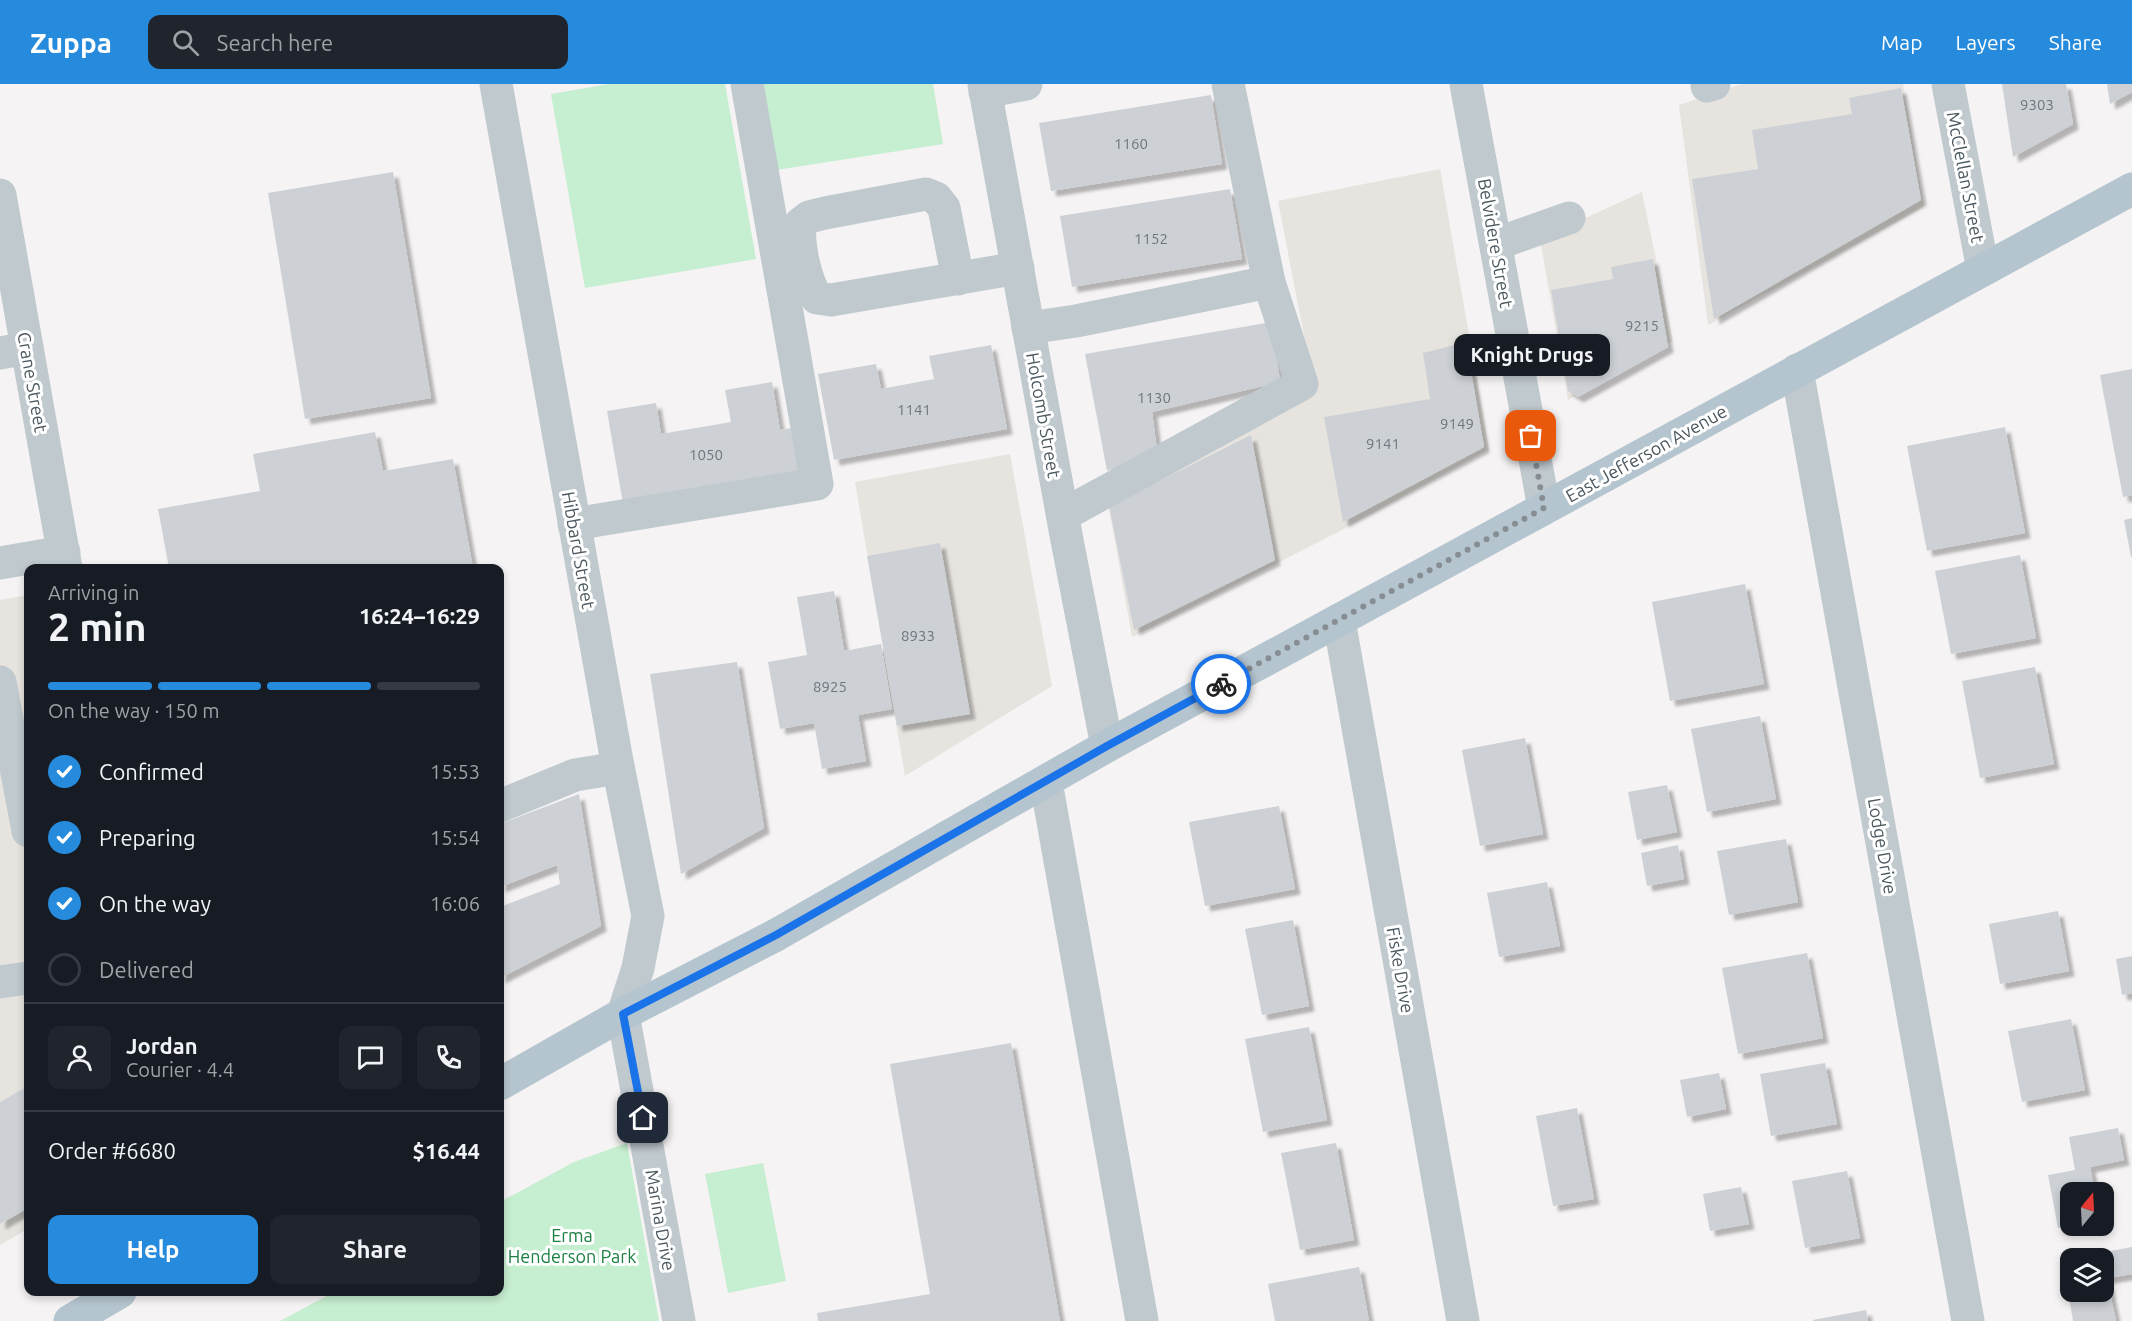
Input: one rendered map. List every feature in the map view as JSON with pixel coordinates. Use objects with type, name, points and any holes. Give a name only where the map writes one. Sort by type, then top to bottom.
[{"type":"main road","name":"East Jefferson Avenue","points":[[504,1082],[623,1014],[776,935],[1107,746],[2132,189]]},
{"type":"main road","points":[[70,1321],[113,1296]]},
{"type":"street","name":"Hibbard Street","points":[[496,84],[618,768],[648,916],[638,968],[623,1014]]},
{"type":"street","points":[[574,524],[817,484],[747,84]]},
{"type":"street","points":[[985,88],[1026,84]]},
{"type":"street","points":[[1063,515],[1302,384],[1269,282],[1228,84]]},
{"type":"street","name":"Belvidere Street","points":[[1466,84],[1544,508]]},
{"type":"street","points":[[1707,84],[1707,86],[1714,84]]},
{"type":"street","name":"McClellan Street","points":[[1948,84],[1983,270]]},
{"type":"street","name":"Holcomb Street","points":[[985,88],[1107,746]]},
{"type":"street","points":[[958,279],[944,208],[936,198],[926,194],[825,213],[809,218],[800,224],[799,237],[810,287],[818,298],[831,300],[958,279],[1018,268]]},
{"type":"street","name":"Crane Street","points":[[0,195],[14,351],[65,560]]},
{"type":"street","points":[[1496,244],[1569,218]]},
{"type":"street","points":[[1028,328],[1076,321],[1269,282]]},
{"type":"street","name":"Lodge Drive","points":[[1797,370],[1968,1321]]},
{"type":"street","points":[[0,563],[65,560]]},
{"type":"street","name":"Fiske Drive","points":[[1339,620],[1463,1321]]},
{"type":"street","points":[[0,682],[24,810]]},
{"type":"street","points":[[504,804],[575,775],[618,768]]},
{"type":"street","points":[[1046,782],[1142,1321]]},
{"type":"street","points":[[0,982],[24,979]]},
{"type":"street","name":"Marina Drive","points":[[623,1014],[679,1321]]},
{"type":"shaded area","points":[[1742,84],[1903,84],[1924,207],[1708,325],[1679,105]]},
{"type":"shaded area","points":[[1440,169],[1489,449],[1342,530],[1132,637],[1108,503],[1315,393],[1278,201]]},
{"type":"shaded area","points":[[1642,192],[1673,341],[1568,400],[1540,239]]},
{"type":"shaded area","points":[[1010,454],[1052,686],[905,776],[855,482]]},
{"type":"shaded area","points":[[24,596],[24,1231],[0,1245],[0,600]]},
{"type":"green space","points":[[609,84],[725,84],[756,259],[585,288],[551,94]]},
{"type":"green space","points":[[756,84],[933,84],[943,144],[770,171]]},
{"type":"green space","name":"Erma Henderson Park","points":[[627,1143],[659,1321],[280,1321],[327,1296],[504,1296],[504,1200],[574,1162]]},
{"type":"green space","points":[[763,1163],[786,1281],[728,1293],[705,1174]]},
{"type":"building","points":[[2002,84],[2066,84],[2073,124],[2013,157]]},
{"type":"building","points":[[2107,84],[2132,84],[2132,92],[2110,104]]},
{"type":"building","points":[[1901,88],[1921,200],[1714,319],[1692,179],[1758,169],[1752,130],[1852,114],[1849,98]]},
{"type":"building","points":[[1211,95],[1222,164],[1051,191],[1039,123]]},
{"type":"building","points":[[393,172],[431,398],[305,419],[268,193]]},
{"type":"building","points":[[1230,189],[1242,259],[1072,287],[1060,216]]},
{"type":"building","points":[[1653,259],[1668,347],[1578,397],[1568,391],[1551,290],[1613,279],[1611,267]]},
{"type":"building","points":[[1272,322],[1280,382],[1152,412],[1157,450],[1107,471],[1085,354]]},
{"type":"building","points":[[1466,342],[1484,447],[1343,522],[1324,417],[1430,399],[1423,353]]},
{"type":"building","points":[[991,345],[1007,429],[834,460],[818,374],[876,364],[881,389],[934,379],[929,356]]},
{"type":"building","points":[[2132,369],[2132,495],[2123,497],[2100,375]]},
{"type":"building","points":[[772,382],[780,430],[792,428],[800,473],[623,504],[607,411],[656,403],[661,434],[731,422],[725,390]]},
{"type":"building","points":[[2005,427],[2025,533],[1927,551],[1907,446]]},
{"type":"building","points":[[375,432],[383,471],[453,459],[472,564],[168,564],[158,509],[260,491],[253,454]]},
{"type":"building","points":[[1251,435],[1275,560],[1134,630],[1109,506]]},
{"type":"building","points":[[2132,518],[2132,557],[2131,557],[2124,520]]},
{"type":"building","points":[[940,543],[970,714],[897,726],[867,556]]},
{"type":"building","points":[[2020,555],[2036,638],[1951,654],[1935,571]]},
{"type":"building","points":[[1745,584],[1764,684],[1670,701],[1652,602]]},
{"type":"building","points":[[834,591],[844,651],[881,644],[892,709],[858,715],[866,761],[822,769],[814,723],[780,729],[768,662],[807,655],[797,597]]},
{"type":"building","points":[[737,662],[764,828],[681,874],[650,674]]},
{"type":"building","points":[[2035,667],[2054,764],[1980,778],[1962,681]]},
{"type":"building","points":[[1760,716],[1776,799],[1707,812],[1691,729]]},
{"type":"building","points":[[1525,738],[1543,834],[1480,846],[1462,750]]},
{"type":"building","points":[[1667,785],[1677,832],[1637,840],[1628,792]]},
{"type":"building","points":[[579,794],[601,926],[504,976],[504,905],[560,884],[557,865],[504,885],[504,822]]},
{"type":"building","points":[[1279,806],[1295,889],[1205,906],[1189,822]]},
{"type":"building","points":[[1786,839],[1798,902],[1729,915],[1717,851]]},
{"type":"building","points":[[1678,845],[1684,879],[1647,886],[1641,853]]},
{"type":"building","points":[[1547,882],[1560,946],[1499,957],[1487,893]]},
{"type":"building","points":[[2058,911],[2069,971],[2000,984],[1989,924]]},
{"type":"building","points":[[1293,920],[1309,1006],[1262,1015],[1245,929]]},
{"type":"building","points":[[1807,953],[1823,1038],[1738,1054],[1722,968]]},
{"type":"building","points":[[2132,956],[2132,993],[2122,995],[2116,959]]},
{"type":"building","points":[[2071,1019],[2085,1090],[2022,1102],[2008,1031]]},
{"type":"building","points":[[1309,1027],[1327,1120],[1263,1132],[1245,1039]]},
{"type":"building","points":[[1011,1043],[1060,1321],[818,1321],[817,1313],[930,1294],[890,1064]]},
{"type":"building","points":[[1825,1063],[1837,1124],[1771,1136],[1760,1074]]},
{"type":"building","points":[[1719,1073],[1726,1109],[1687,1117],[1680,1080]]},
{"type":"building","points":[[24,1088],[24,1210],[0,1224],[0,1102]]},
{"type":"building","points":[[1577,1108],[1594,1199],[1553,1206],[1536,1116]]},
{"type":"building","points":[[2118,1128],[2124,1160],[2090,1167],[2093,1182],[2060,1182],[2060,1228],[2058,1228],[2048,1175],[2075,1170],[2069,1137]]},
{"type":"building","points":[[1336,1143],[1354,1240],[1300,1250],[1281,1153]]},
{"type":"building","points":[[1847,1171],[1860,1238],[1805,1248],[1792,1181]]},
{"type":"building","points":[[1741,1187],[1749,1224],[1710,1231],[1703,1194]]},
{"type":"building","points":[[2132,1247],[2132,1274],[2114,1277],[2114,1250]]},
{"type":"building","points":[[1359,1267],[1369,1321],[1275,1321],[1268,1284]]},
{"type":"building","points":[[2070,1302],[2112,1302],[2116,1321],[2073,1321]]},
{"type":"building","points":[[1866,1310],[1868,1321],[1813,1321],[1813,1320]]},
{"type":"way so far","points":[[1221,684],[1544,508],[1531,436]]},
{"type":"place","name":"Knight Drugs","points":[[1531,436]]},
{"type":"route","points":[[643,1118],[623,1014],[776,935],[1107,746],[1221,684]]}]
